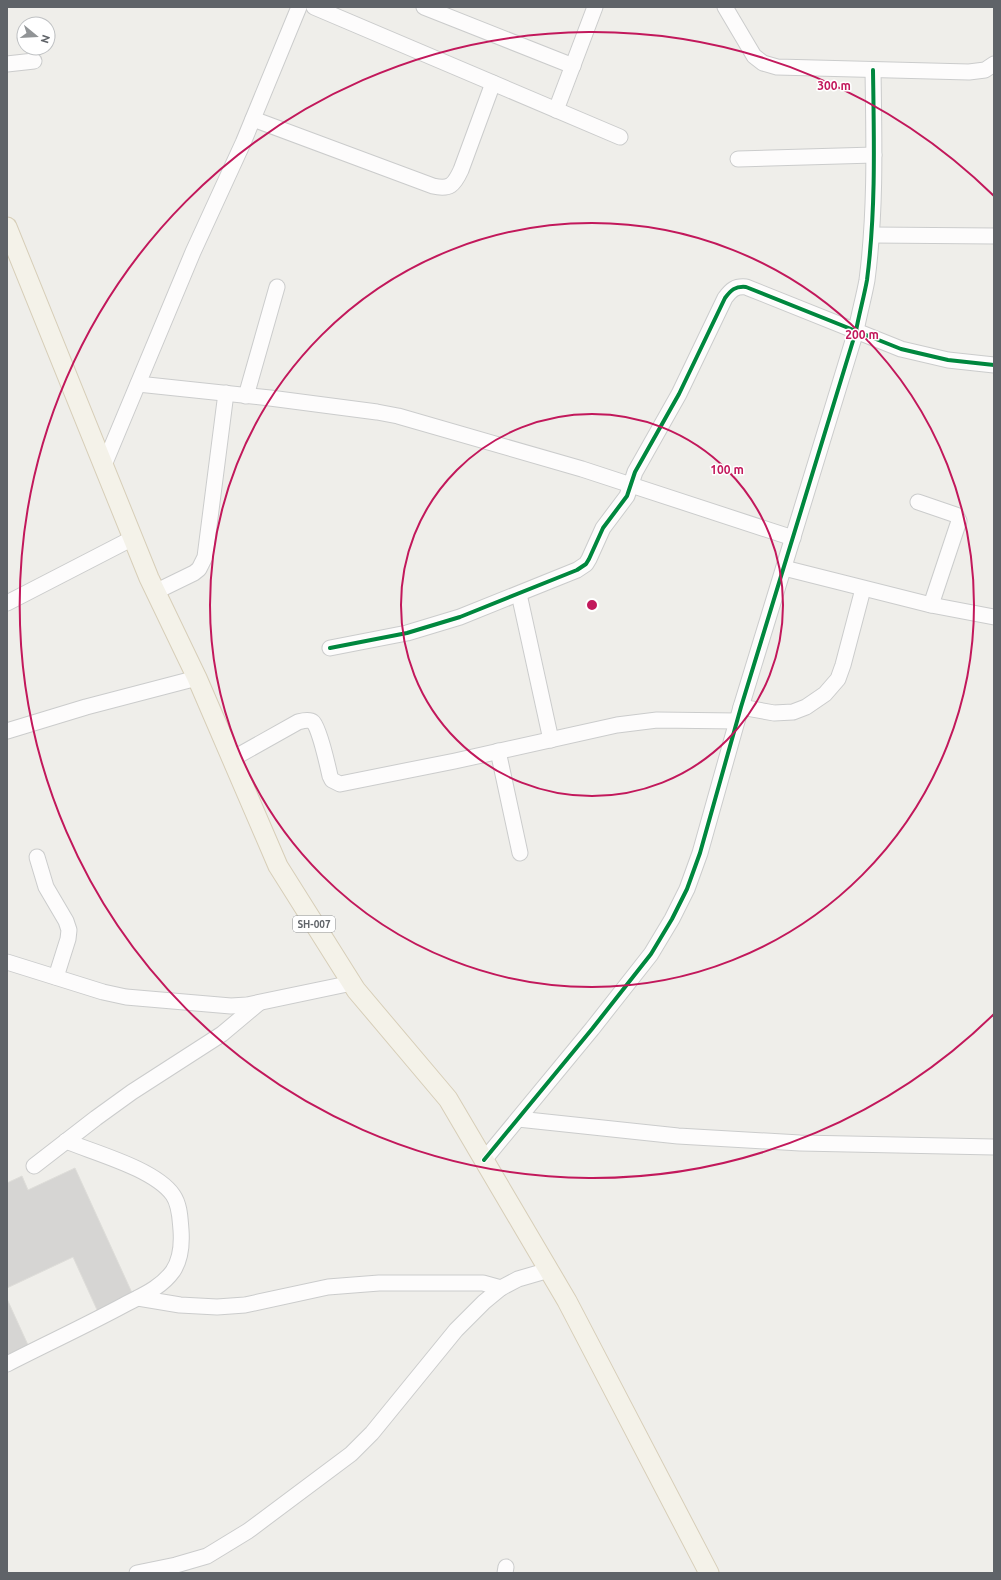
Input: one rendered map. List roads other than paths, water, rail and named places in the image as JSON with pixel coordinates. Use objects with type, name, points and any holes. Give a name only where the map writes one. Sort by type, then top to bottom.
[{"type":"main road","name":"SH-007","points":[[7,227],[155,592],[198,678],[278,866],[352,983],[448,1099],[567,1301],[709,1573]]},
{"type":"street","points":[[104,465],[193,252],[253,119],[299,7]]},
{"type":"street","points":[[314,7],[620,137]]},
{"type":"street","points":[[424,7],[573,66]]},
{"type":"street","points":[[556,110],[595,7]]},
{"type":"street","points":[[725,7],[754,56],[763,63],[777,66],[969,72],[985,70],[994,64]]},
{"type":"street","points":[[7,64],[34,61]]},
{"type":"street","points":[[484,1160],[592,1029],[646,960],[672,919],[687,889],[700,853],[739,714],[856,331],[867,282],[872,235],[874,155],[873,70]]},
{"type":"street","points":[[253,119],[433,186],[442,188],[450,186],[455,182],[461,170],[493,83]]},
{"type":"street","points":[[738,159],[874,155]]},
{"type":"street","points":[[872,235],[994,236]]},
{"type":"street","points":[[246,396],[277,287]]},
{"type":"street","points":[[330,648],[407,633],[460,617],[520,594],[577,570],[586,564],[590,559],[604,528],[627,496],[635,472],[679,394],[724,298],[731,290],[738,287],[746,287],[901,349],[948,360],[994,365]]},
{"type":"street","points":[[138,384],[377,412],[398,416],[631,484],[793,538]]},
{"type":"street","points":[[155,592],[199,569],[204,557],[226,394]]},
{"type":"street","points":[[918,502],[956,515],[959,521],[931,605]]},
{"type":"street","points":[[7,603],[133,538]]},
{"type":"street","points":[[784,568],[931,605],[994,617]]},
{"type":"street","points":[[232,759],[298,722],[309,720],[316,726],[330,776],[332,780],[340,784],[551,740],[617,724],[739,714],[793,712],[806,707],[825,694],[838,679],[843,666],[863,589]]},
{"type":"street","points":[[520,594],[551,740]]},
{"type":"street","points":[[7,731],[86,707],[198,678]]},
{"type":"street","points":[[498,751],[520,853]]},
{"type":"street","points":[[37,857],[46,886],[66,920],[69,930],[68,939],[56,977]]},
{"type":"street","points":[[7,962],[103,992],[126,997],[231,1006],[260,1003],[352,983]]},
{"type":"street","points":[[34,1166],[132,1092],[222,1034],[260,1003]]},
{"type":"street","points":[[518,1119],[678,1136],[800,1143],[994,1147]]},
{"type":"street","points":[[7,1364],[98,1320],[153,1290],[166,1280],[174,1270],[180,1254],[182,1243],[180,1216],[174,1196],[162,1183],[132,1166],[66,1141]]},
{"type":"street","points":[[137,1573],[176,1565],[207,1556],[248,1531],[350,1454],[372,1433],[456,1330],[484,1302],[501,1288],[518,1279],[549,1270]]},
{"type":"street","points":[[138,1298],[180,1305],[217,1306],[245,1305],[328,1287],[379,1283],[483,1283],[501,1288]]}]
